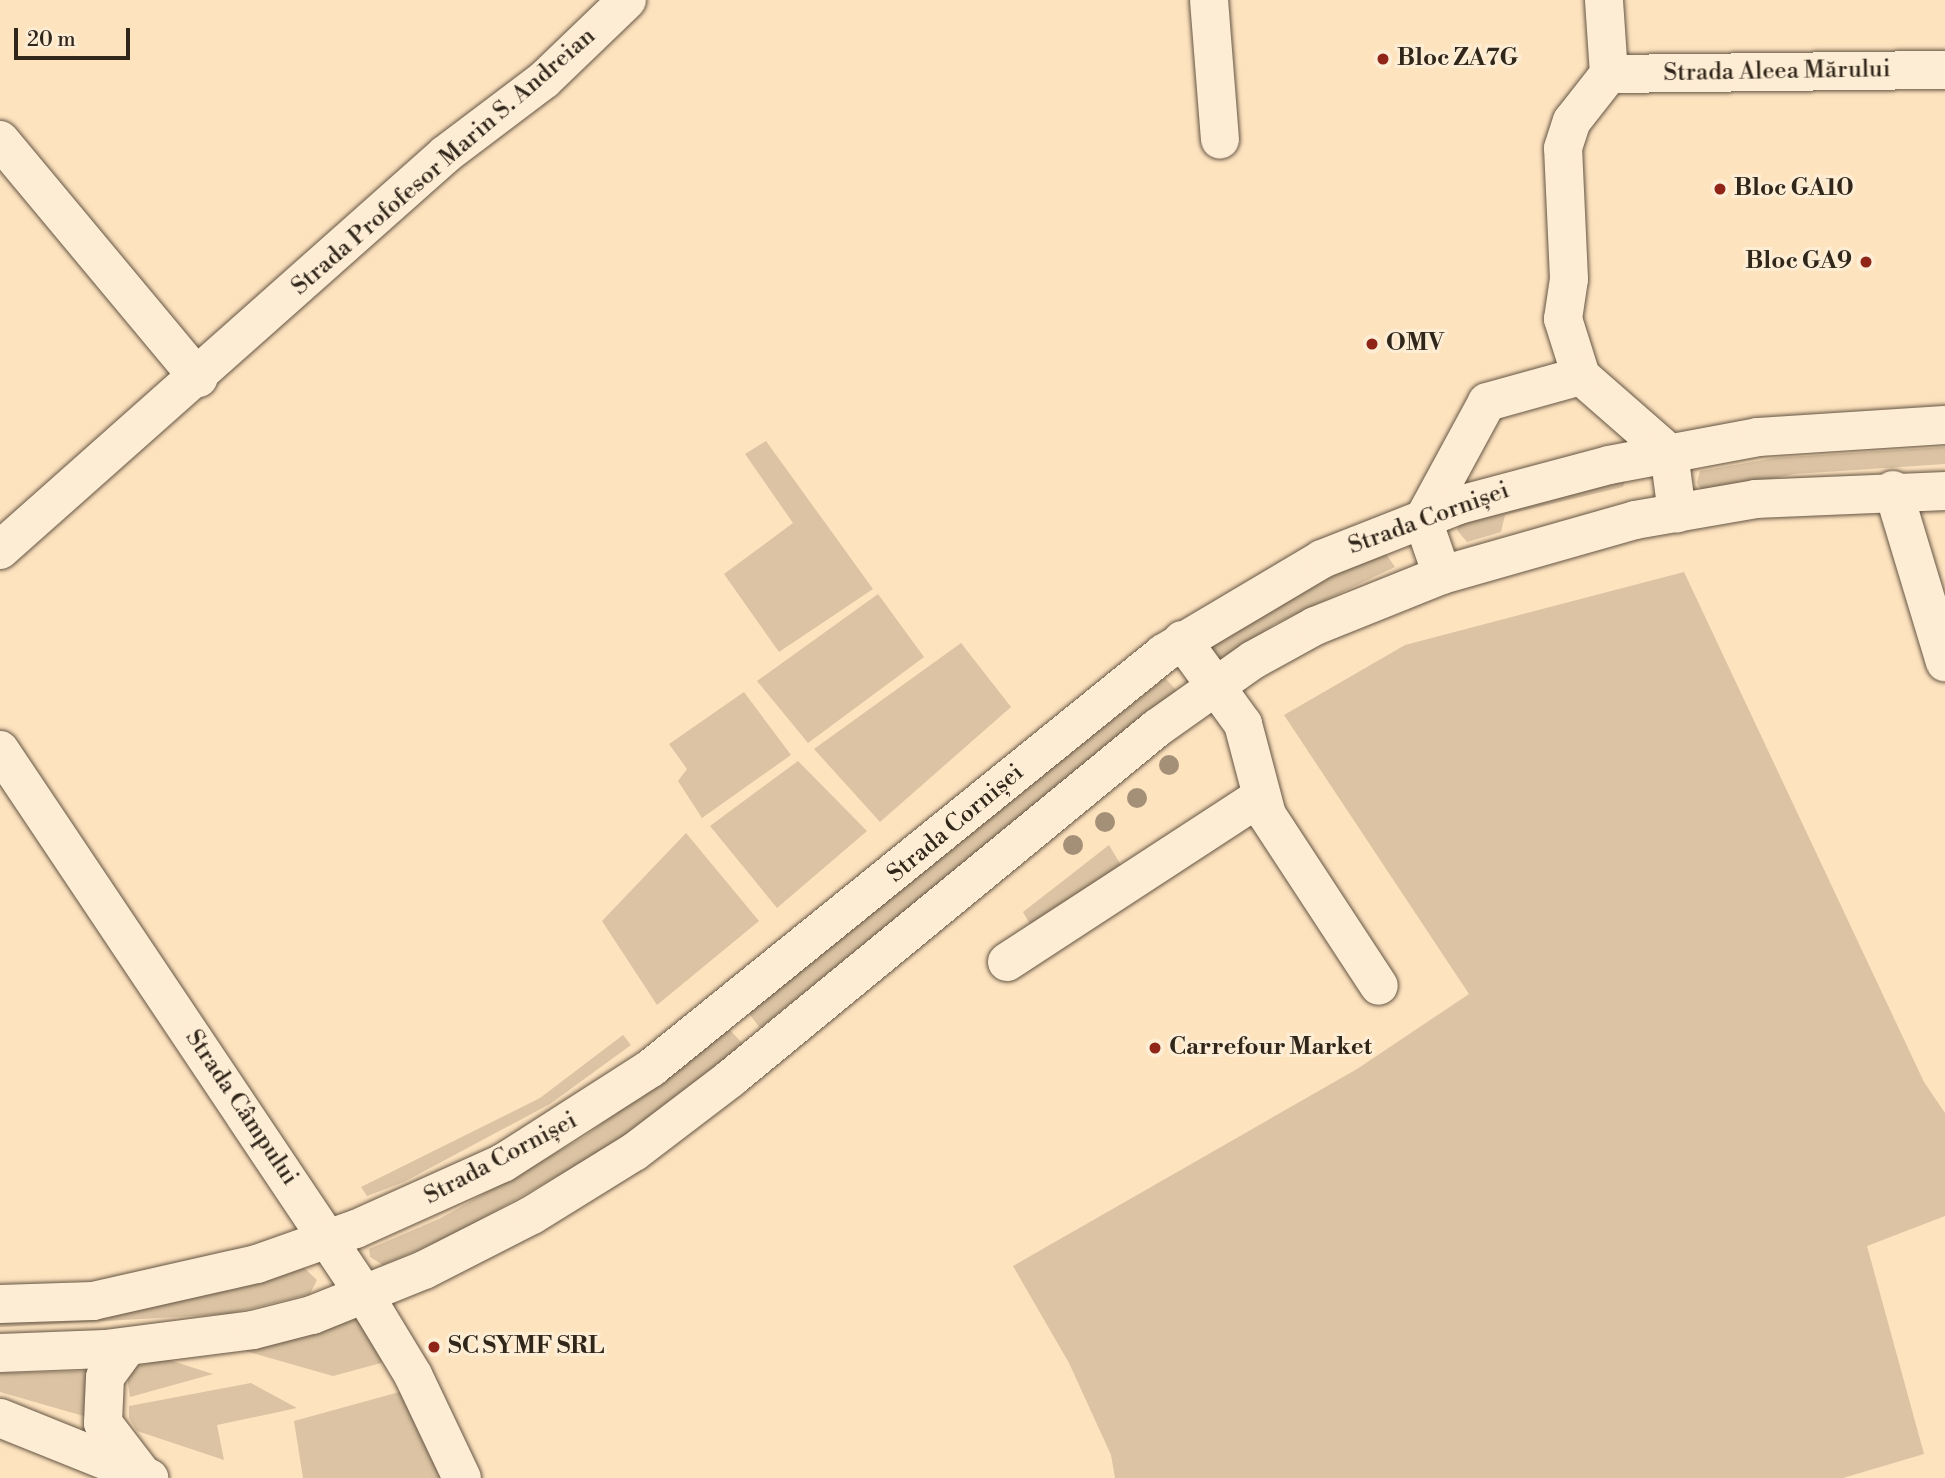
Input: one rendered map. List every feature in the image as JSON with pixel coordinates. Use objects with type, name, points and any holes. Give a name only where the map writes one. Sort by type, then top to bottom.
[{"type":"street","name":"Strada Profofesor Marin S. Andreian","points":[[0,550],[198,378],[446,154],[544,80],[626,0]]},
{"type":"street","points":[[1209,0],[1220,140]]},
{"type":"street","points":[[1604,0],[1609,74],[1572,121],[1563,148],[1569,279],[1563,319],[1580,376],[1669,453],[1677,513]]},
{"type":"street","name":"Strada Aleea Mărului","points":[[1609,74],[1945,70]]},
{"type":"street","points":[[0,140],[198,378]]},
{"type":"street","points":[[1442,575],[1423,520],[1487,402],[1580,376]]},
{"type":"street","name":"Strada Cornișei","points":[[0,1304],[93,1301],[167,1287],[327,1239],[503,1163],[630,1083],[1182,640],[1322,559],[1530,483],[1669,453],[1758,437],[1945,425]]},
{"type":"street","points":[[1894,491],[1945,662]]},
{"type":"street","points":[[0,1353],[127,1347],[253,1330],[364,1294],[532,1215],[634,1152],[1214,688],[1315,626],[1442,575],[1677,513],[1756,499],[1894,491],[1945,491]]},
{"type":"street","points":[[1182,640],[1214,688],[1243,724],[1260,797],[1379,986]]},
{"type":"street","name":"Strada Câmpului","points":[[0,750],[364,1294],[413,1375],[462,1478]]},
{"type":"street","points":[[1007,962],[1260,797]]},
{"type":"street","points":[[127,1347],[105,1377],[103,1423],[146,1477]]},
{"type":"street","points":[[0,1418],[146,1477]]},
{"type":"shaded area","points":[[766,441],[873,589],[779,652],[724,574],[793,523],[745,454]]},
{"type":"shaded area","points":[[1945,447],[1945,464],[1795,474],[1703,492],[1697,483],[1700,471],[1775,458]]},
{"type":"shaded area","points":[[1626,479],[1623,487],[1505,515],[1501,532],[1467,542],[1457,530],[1460,522]]},
{"type":"shaded area","points":[[1384,551],[1395,567],[1273,625],[1217,666],[1203,645],[1264,605]]},
{"type":"shaded area","points":[[1684,572],[1924,1082],[1945,1113],[1945,1216],[1867,1246],[1924,1454],[1843,1478],[1115,1478],[1111,1455],[1069,1363],[1013,1266],[1357,1069],[1469,994],[1284,715],[1405,645]]},
{"type":"shaded area","points":[[878,594],[924,657],[808,743],[757,681]]},
{"type":"shaded area","points":[[961,643],[1011,707],[880,822],[814,749]]},
{"type":"shaded area","points":[[1165,678],[1177,691],[760,1028],[747,1011]]},
{"type":"shaded area","points":[[744,692],[791,755],[702,818],[678,781],[687,769],[669,744]]},
{"type":"shaded area","points":[[798,761],[867,831],[777,908],[710,826]]},
{"type":"shaded area","points":[[686,833],[759,921],[657,1005],[602,921]]},
{"type":"shaded area","points":[[1109,845],[1122,867],[1031,926],[1023,912]]},
{"type":"shaded area","points":[[727,1027],[744,1045],[609,1147],[449,1237],[383,1265],[370,1257],[369,1249],[441,1218],[584,1137]]},
{"type":"shaded area","points":[[623,1035],[631,1045],[550,1104],[404,1182],[367,1196],[361,1187],[540,1098]]},
{"type":"shaded area","points":[[302,1266],[317,1280],[310,1294],[228,1314],[0,1327],[0,1320]]},
{"type":"shaded area","points":[[354,1317],[372,1323],[385,1355],[381,1363],[333,1376],[242,1350]]},
{"type":"shaded area","points":[[166,1359],[213,1374],[130,1397],[126,1369]]},
{"type":"shaded area","points":[[92,1371],[87,1417],[0,1392],[0,1373]]},
{"type":"shaded area","points":[[251,1383],[297,1408],[217,1425],[224,1460],[137,1431],[129,1418],[129,1406]]},
{"type":"shaded area","points":[[403,1391],[448,1478],[303,1478],[294,1421]]},
{"type":"place","name":"Bloc ZA7G","points":[[1383,59]]},
{"type":"place","name":"Bloc GA10","points":[[1720,189]]},
{"type":"place","name":"Bloc GA9","points":[[1866,262]]},
{"type":"place","name":"OMV","points":[[1372,344]]},
{"type":"place","name":"Carrefour Market","points":[[1155,1048]]},
{"type":"place","name":"SC SYMF SRL","points":[[434,1347]]}]
